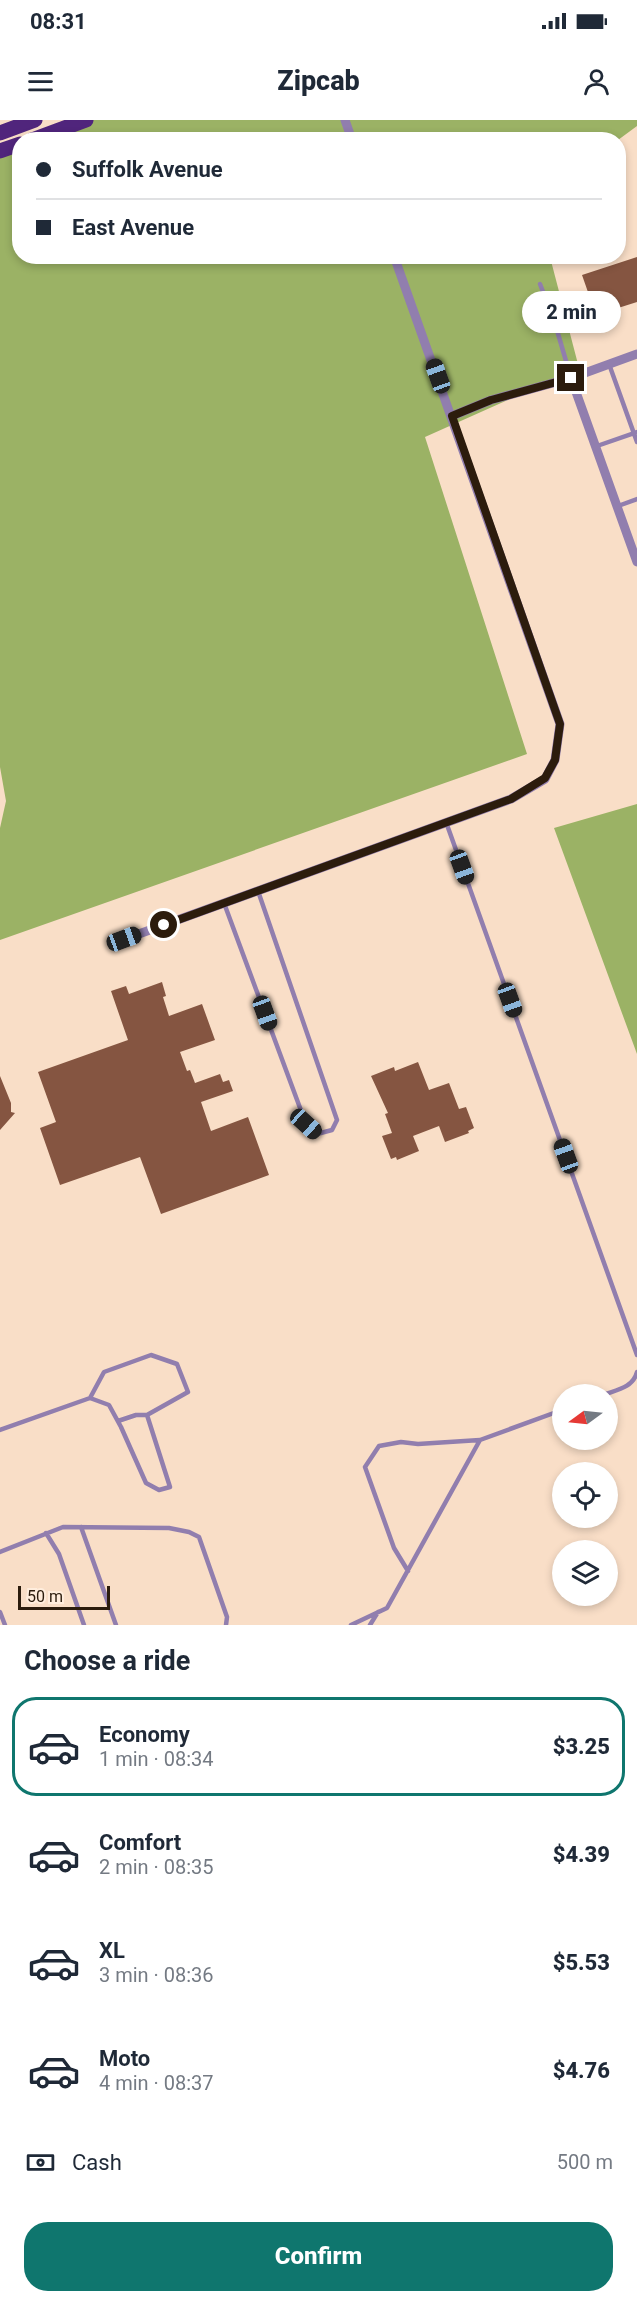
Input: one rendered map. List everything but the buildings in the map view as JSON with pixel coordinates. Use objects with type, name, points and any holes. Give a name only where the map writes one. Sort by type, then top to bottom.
[{"type":"main road","points":[[0,132],[35,120]]},
{"type":"main road","points":[[54,132],[86,120]]},
{"type":"street","points":[[124,939],[511,799],[545,778],[555,760],[560,724],[397,264]]},
{"type":"street","points":[[452,416],[491,400],[571,378],[637,354]]},
{"type":"street","points":[[571,378],[637,562]]},
{"type":"lane","points":[[540,284],[554,320],[571,378]]},
{"type":"lane","points":[[609,364],[637,442]]},
{"type":"lane","points":[[597,446],[635,433]]},
{"type":"lane","points":[[618,506],[637,499]]},
{"type":"lane","points":[[446,822],[637,1356]]},
{"type":"lane","points":[[224,903],[306,1124],[317,1134],[332,1131],[337,1120],[258,891]]},
{"type":"lane","points":[[90,1398],[104,1372],[151,1355],[177,1364],[188,1392],[147,1415],[136,1415],[118,1421]]},
{"type":"lane","points":[[618,1389],[630,1385],[637,1372]]},
{"type":"lane","points":[[0,1430],[90,1398],[109,1405],[146,1483],[159,1490],[170,1487],[147,1415]]},
{"type":"lane","points":[[408,1571],[394,1548],[365,1467],[379,1446],[401,1442],[418,1444],[480,1440],[552,1414]]},
{"type":"lane","points":[[351,1625],[387,1608],[480,1440]]},
{"type":"lane","points":[[0,1552],[63,1527],[169,1528],[189,1532],[199,1537],[227,1617],[226,1625]]},
{"type":"lane","points":[[81,1527],[116,1625]]},
{"type":"lane","points":[[46,1533],[59,1554],[84,1625]]},
{"type":"lane","points":[[370,1625],[379,1611]]},
{"type":"lane","points":[[0,1612],[5,1625]]},
{"type":"green space","points":[[86,120],[637,120],[637,126],[626,134],[626,132],[54,132]]},
{"type":"green space","points":[[12,147],[12,264],[552,264],[579,368],[425,437],[527,754],[0,940],[0,828],[6,801],[0,767],[0,151]]},
{"type":"green space","points":[[637,804],[637,1054],[554,828]]},
{"type":"route","points":[[164,925],[511,799],[545,778],[555,760],[560,724],[452,416],[491,400],[571,378]]}]
